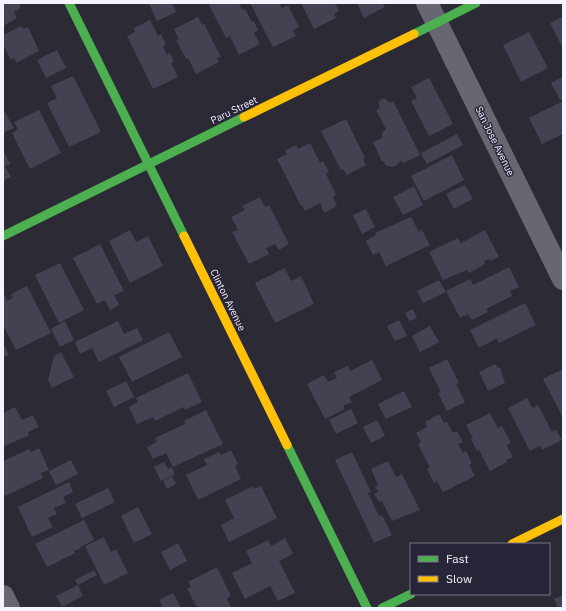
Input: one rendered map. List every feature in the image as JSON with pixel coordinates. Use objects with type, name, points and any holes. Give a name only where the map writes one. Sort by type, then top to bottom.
[{"type":"street","name":"Clinton Avenue","points":[[69,3],[367,608]]},
{"type":"street","name":"San Jose Avenue","points":[[427,3],[563,279]]},
{"type":"street","name":"Paru Street","points":[[3,236],[476,3]]},
{"type":"street","points":[[514,543],[563,519]]},
{"type":"street","points":[[382,608],[410,594]]},
{"type":"street","points":[[3,596],[9,608]]},
{"type":"building","points":[[3,3],[19,3],[21,8],[14,12],[17,18],[3,26]]},
{"type":"building","points":[[172,3],[176,12],[157,21],[149,4]]},
{"type":"building","points":[[212,3],[239,3],[242,10],[245,9],[252,22],[254,21],[258,30],[254,33],[260,44],[239,55],[230,36],[226,38],[209,5]]},
{"type":"building","points":[[250,3],[279,3],[282,8],[288,5],[299,27],[293,30],[296,36],[273,47]]},
{"type":"building","points":[[301,3],[335,3],[339,11],[334,14],[336,18],[314,29]]},
{"type":"building","points":[[357,3],[382,3],[385,7],[364,18]]},
{"type":"building","points":[[563,16],[563,49],[550,23]]},
{"type":"building","points":[[198,17],[202,25],[204,24],[221,57],[217,58],[219,62],[196,74],[188,58],[186,59],[176,40],[179,39],[174,29]]},
{"type":"building","points":[[150,20],[158,36],[161,34],[166,45],[163,46],[167,55],[170,53],[174,62],[171,63],[178,77],[153,89],[127,36],[135,32],[134,28]]},
{"type":"building","points":[[21,26],[23,29],[28,27],[39,51],[16,63],[14,58],[11,60],[3,44],[3,35]]},
{"type":"building","points":[[529,32],[548,68],[521,82],[503,45]]},
{"type":"building","points":[[57,50],[66,68],[46,78],[37,60]]},
{"type":"building","points":[[73,76],[101,132],[69,147],[47,103],[57,98],[51,86]]},
{"type":"building","points":[[563,77],[563,99],[560,100],[551,83]]},
{"type":"building","points":[[429,78],[453,124],[429,136],[411,101],[417,98],[411,87]]},
{"type":"building","points":[[384,98],[390,103],[393,101],[420,155],[403,163],[401,160],[396,166],[391,167],[385,165],[384,161],[382,162],[373,142],[382,138],[382,133],[386,129],[376,110],[379,109],[379,101]]},
{"type":"building","points":[[563,101],[563,134],[542,144],[529,118]]},
{"type":"building","points":[[39,110],[61,153],[30,169],[12,133],[18,129],[14,122]]},
{"type":"building","points":[[5,112],[14,128],[3,133],[3,113]]},
{"type":"building","points":[[346,119],[365,158],[363,159],[366,165],[347,175],[343,169],[341,170],[321,131]]},
{"type":"building","points":[[457,134],[463,145],[427,164],[421,153]]},
{"type":"building","points":[[310,143],[320,163],[323,161],[329,172],[326,174],[336,195],[333,197],[337,206],[324,213],[320,203],[305,211],[277,159],[287,154],[285,151],[296,145],[298,149]]},
{"type":"building","points":[[3,149],[10,164],[5,166],[11,177],[3,181]]},
{"type":"building","points":[[452,155],[464,180],[424,201],[411,176]]},
{"type":"building","points":[[465,185],[473,199],[454,209],[446,194]]},
{"type":"building","points":[[414,186],[423,205],[403,215],[393,197]]},
{"type":"building","points":[[260,197],[265,207],[269,205],[289,244],[279,250],[275,244],[266,248],[269,254],[249,264],[232,232],[238,230],[231,217],[245,210],[242,206]]},
{"type":"building","points":[[366,209],[375,227],[362,234],[353,215]]},
{"type":"building","points":[[411,217],[419,232],[422,230],[430,245],[386,266],[379,252],[373,255],[366,241],[376,235],[375,233]]},
{"type":"building","points":[[130,230],[136,242],[148,236],[163,266],[130,283],[109,241]]},
{"type":"building","points":[[485,230],[499,257],[490,261],[489,259],[484,261],[485,264],[469,273],[467,270],[443,280],[429,252],[458,238],[461,243]]},
{"type":"building","points":[[100,244],[124,291],[114,295],[119,305],[110,310],[105,300],[97,304],[73,258]]},
{"type":"building","points":[[60,263],[84,310],[59,323],[35,275]]},
{"type":"building","points":[[509,267],[519,287],[510,291],[512,296],[486,309],[488,312],[472,320],[468,314],[460,318],[446,291],[470,279],[473,285]]},
{"type":"building","points":[[285,268],[291,281],[301,276],[314,304],[275,323],[255,283]]},
{"type":"building","points":[[439,280],[446,292],[423,303],[417,291]]},
{"type":"building","points":[[27,286],[51,333],[16,350],[3,325],[3,296],[5,295],[7,301],[13,298],[11,294]]},
{"type":"building","points":[[525,303],[536,325],[499,343],[497,338],[479,348],[470,330]]},
{"type":"building","points":[[413,309],[417,318],[409,321],[405,313]]},
{"type":"building","points":[[399,320],[407,336],[395,341],[387,326]]},
{"type":"building","points":[[65,321],[74,340],[60,347],[51,329]]},
{"type":"building","points":[[118,321],[124,334],[137,328],[143,340],[99,362],[92,348],[80,354],[75,342]]},
{"type":"building","points":[[430,326],[439,342],[420,352],[412,336]]},
{"type":"building","points":[[169,332],[182,357],[132,382],[119,357]]},
{"type":"building","points":[[3,343],[9,355],[4,357],[3,356]]},
{"type":"building","points":[[61,352],[74,377],[52,388],[48,380],[54,356]]},
{"type":"building","points":[[447,359],[459,383],[456,384],[465,402],[447,411],[438,393],[441,392],[429,368]]},
{"type":"building","points":[[372,360],[382,380],[349,397],[352,402],[343,406],[345,409],[325,419],[307,384],[324,375],[328,382],[337,378],[334,372],[348,366],[350,371]]},
{"type":"building","points":[[495,364],[498,368],[500,367],[505,383],[488,391],[479,372]]},
{"type":"building","points":[[563,369],[563,418],[543,379]]},
{"type":"building","points":[[188,373],[202,402],[185,410],[184,407],[155,421],[153,417],[137,424],[129,407],[138,402],[136,398]]},
{"type":"building","points":[[126,381],[134,397],[114,407],[106,391]]},
{"type":"building","points":[[404,391],[412,407],[386,419],[378,404]]},
{"type":"building","points":[[527,398],[533,408],[538,405],[552,432],[556,430],[562,440],[542,450],[540,446],[530,451],[508,408]]},
{"type":"building","points":[[15,407],[22,420],[33,415],[39,427],[28,432],[29,435],[3,447],[3,413]]},
{"type":"building","points":[[351,409],[358,423],[336,434],[329,420]]},
{"type":"building","points":[[206,410],[223,444],[173,467],[166,453],[153,459],[147,447],[157,442],[155,438],[185,424],[184,421]]},
{"type":"building","points":[[490,413],[498,428],[502,426],[511,443],[506,445],[513,457],[490,471],[479,450],[477,451],[471,439],[473,438],[466,425]]},
{"type":"building","points":[[439,414],[444,423],[447,422],[453,433],[457,431],[463,442],[458,444],[463,453],[466,451],[472,463],[469,465],[475,476],[443,492],[437,481],[434,483],[427,469],[430,468],[418,444],[421,442],[416,433],[427,427],[425,422]]},
{"type":"building","points":[[377,420],[385,436],[371,443],[363,427]]},
{"type":"building","points":[[39,448],[49,470],[41,473],[43,478],[5,496],[3,492],[3,461],[29,449],[31,452]]},
{"type":"building","points":[[231,450],[238,464],[235,466],[241,479],[198,500],[186,475],[207,465],[204,459],[219,452],[221,455]]},
{"type":"building","points":[[352,452],[371,492],[368,493],[379,516],[382,515],[392,535],[374,543],[335,460]]},
{"type":"building","points":[[71,460],[78,474],[56,485],[49,471]]},
{"type":"building","points":[[388,461],[396,477],[402,474],[420,510],[392,521],[382,501],[379,502],[374,494],[378,492],[375,487],[378,485],[371,469]]},
{"type":"building","points":[[164,462],[168,469],[172,467],[175,474],[161,481],[154,467]]},
{"type":"building","points":[[172,476],[176,484],[167,489],[163,481]]},
{"type":"building","points":[[69,482],[73,492],[63,497],[66,503],[54,508],[57,514],[48,518],[53,527],[32,537],[18,507]]},
{"type":"building","points":[[253,486],[254,489],[261,486],[277,518],[229,542],[221,525],[234,518],[225,500]]},
{"type":"building","points":[[108,488],[115,502],[82,518],[75,504]]},
{"type":"building","points":[[138,507],[152,534],[134,543],[121,516]]},
{"type":"building","points":[[84,520],[94,540],[74,551],[75,553],[47,567],[35,544]]},
{"type":"building","points":[[104,537],[111,552],[116,549],[128,573],[104,585],[85,546]]},
{"type":"building","points":[[285,538],[293,554],[279,561],[295,593],[278,601],[270,586],[245,599],[232,573],[252,563],[246,551],[268,540],[271,546]]},
{"type":"building","points":[[178,543],[187,561],[170,570],[161,552]]},
{"type":"building","points":[[217,567],[231,596],[227,598],[231,608],[199,608],[197,605],[196,606],[187,588],[191,587],[188,582]]},
{"type":"building","points":[[94,570],[97,575],[78,585],[75,580]]},
{"type":"building","points":[[78,585],[83,596],[62,607],[56,596]]},
{"type":"building","points":[[173,593],[181,608],[163,608],[159,600]]},
{"type":"building","points":[[563,595],[563,608],[558,608],[554,599]]},
{"type":"traffic: fast","points":[[69,3],[184,236]]},
{"type":"traffic: fast","points":[[414,34],[476,3]]},
{"type":"traffic: fast","points":[[3,236],[244,117]]},
{"type":"traffic: fast","points":[[287,445],[367,608]]},
{"type":"traffic: fast","points":[[382,608],[410,594]]},
{"type":"traffic: slow","points":[[244,117],[414,34]]},
{"type":"traffic: slow","points":[[184,236],[287,445]]},
{"type":"traffic: slow","points":[[514,543],[563,519]]}]
